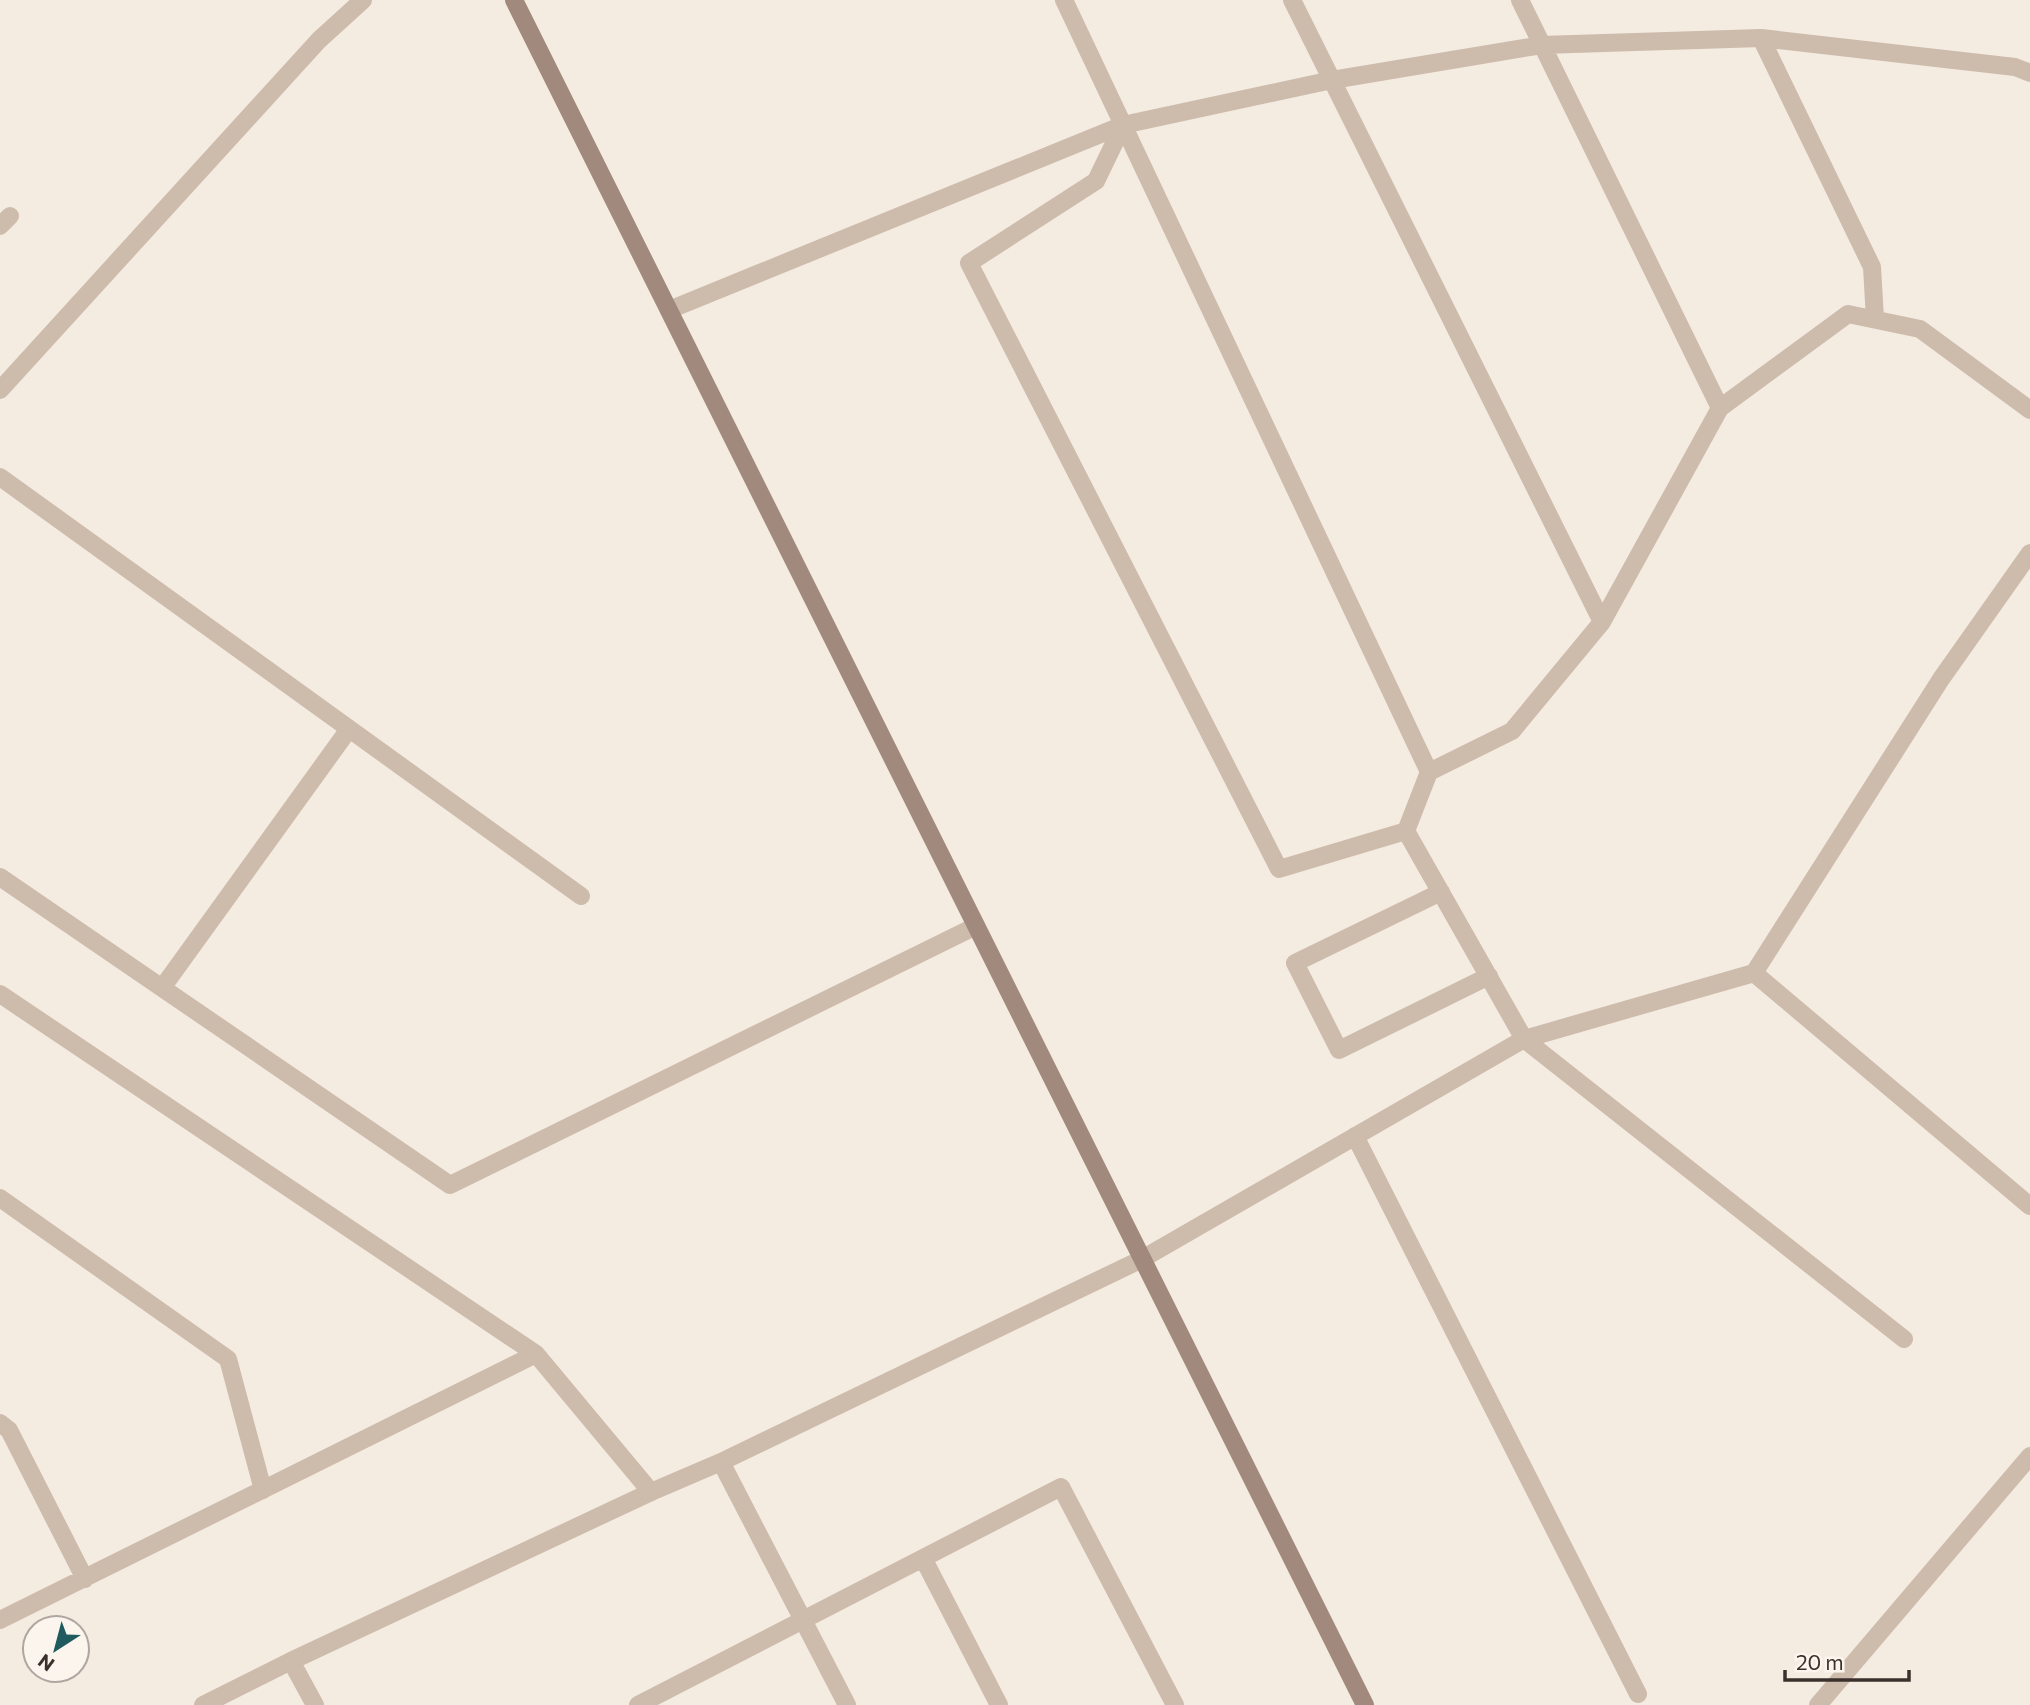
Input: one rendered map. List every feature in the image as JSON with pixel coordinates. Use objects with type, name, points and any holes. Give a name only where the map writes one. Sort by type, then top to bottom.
[{"type":"main road","points":[[514,0],[1365,1705]]},
{"type":"street","points":[[0,390],[319,40],[363,0]]},
{"type":"street","points":[[1063,0],[1429,772]]},
{"type":"street","points":[[1292,0],[1602,622]]},
{"type":"street","points":[[1520,0],[1720,408]]},
{"type":"street","points":[[669,310],[1123,125],[1332,79],[1542,45],[1761,38],[2015,67],[2030,73]]},
{"type":"street","points":[[1761,38],[1872,267],[1875,319]]},
{"type":"street","points":[[1123,125],[1096,181],[969,263],[1279,869],[1406,831]]},
{"type":"street","points":[[1406,831],[1429,772],[1512,732],[1602,622],[1720,408],[1848,314],[1920,329],[2030,410]]},
{"type":"street","points":[[0,477],[581,896]]},
{"type":"street","points":[[203,1705],[651,1492],[721,1462],[1142,1259],[1524,1039],[1754,974],[1941,679],[2030,553]]},
{"type":"street","points":[[162,988],[349,729]]},
{"type":"street","points":[[1406,831],[1524,1039],[1904,1339]]},
{"type":"street","points":[[0,877],[450,1185],[976,926]]},
{"type":"street","points":[[1441,892],[1296,963],[1339,1050],[1489,976]]},
{"type":"street","points":[[1754,974],[2030,1206]]},
{"type":"street","points":[[0,994],[536,1354],[651,1492]]},
{"type":"street","points":[[1355,1136],[1638,1694]]},
{"type":"street","points":[[0,1198],[228,1359],[263,1490]]},
{"type":"street","points":[[0,1620],[536,1354]]},
{"type":"street","points":[[0,1423],[9,1430],[85,1579]]},
{"type":"street","points":[[1818,1705],[2030,1456]]},
{"type":"street","points":[[721,1462],[847,1705]]},
{"type":"street","points":[[638,1705],[665,1699],[803,1620],[1061,1487],[1175,1705]]},
{"type":"street","points":[[923,1558],[999,1705]]},
{"type":"street","points":[[291,1661],[315,1705]]}]
